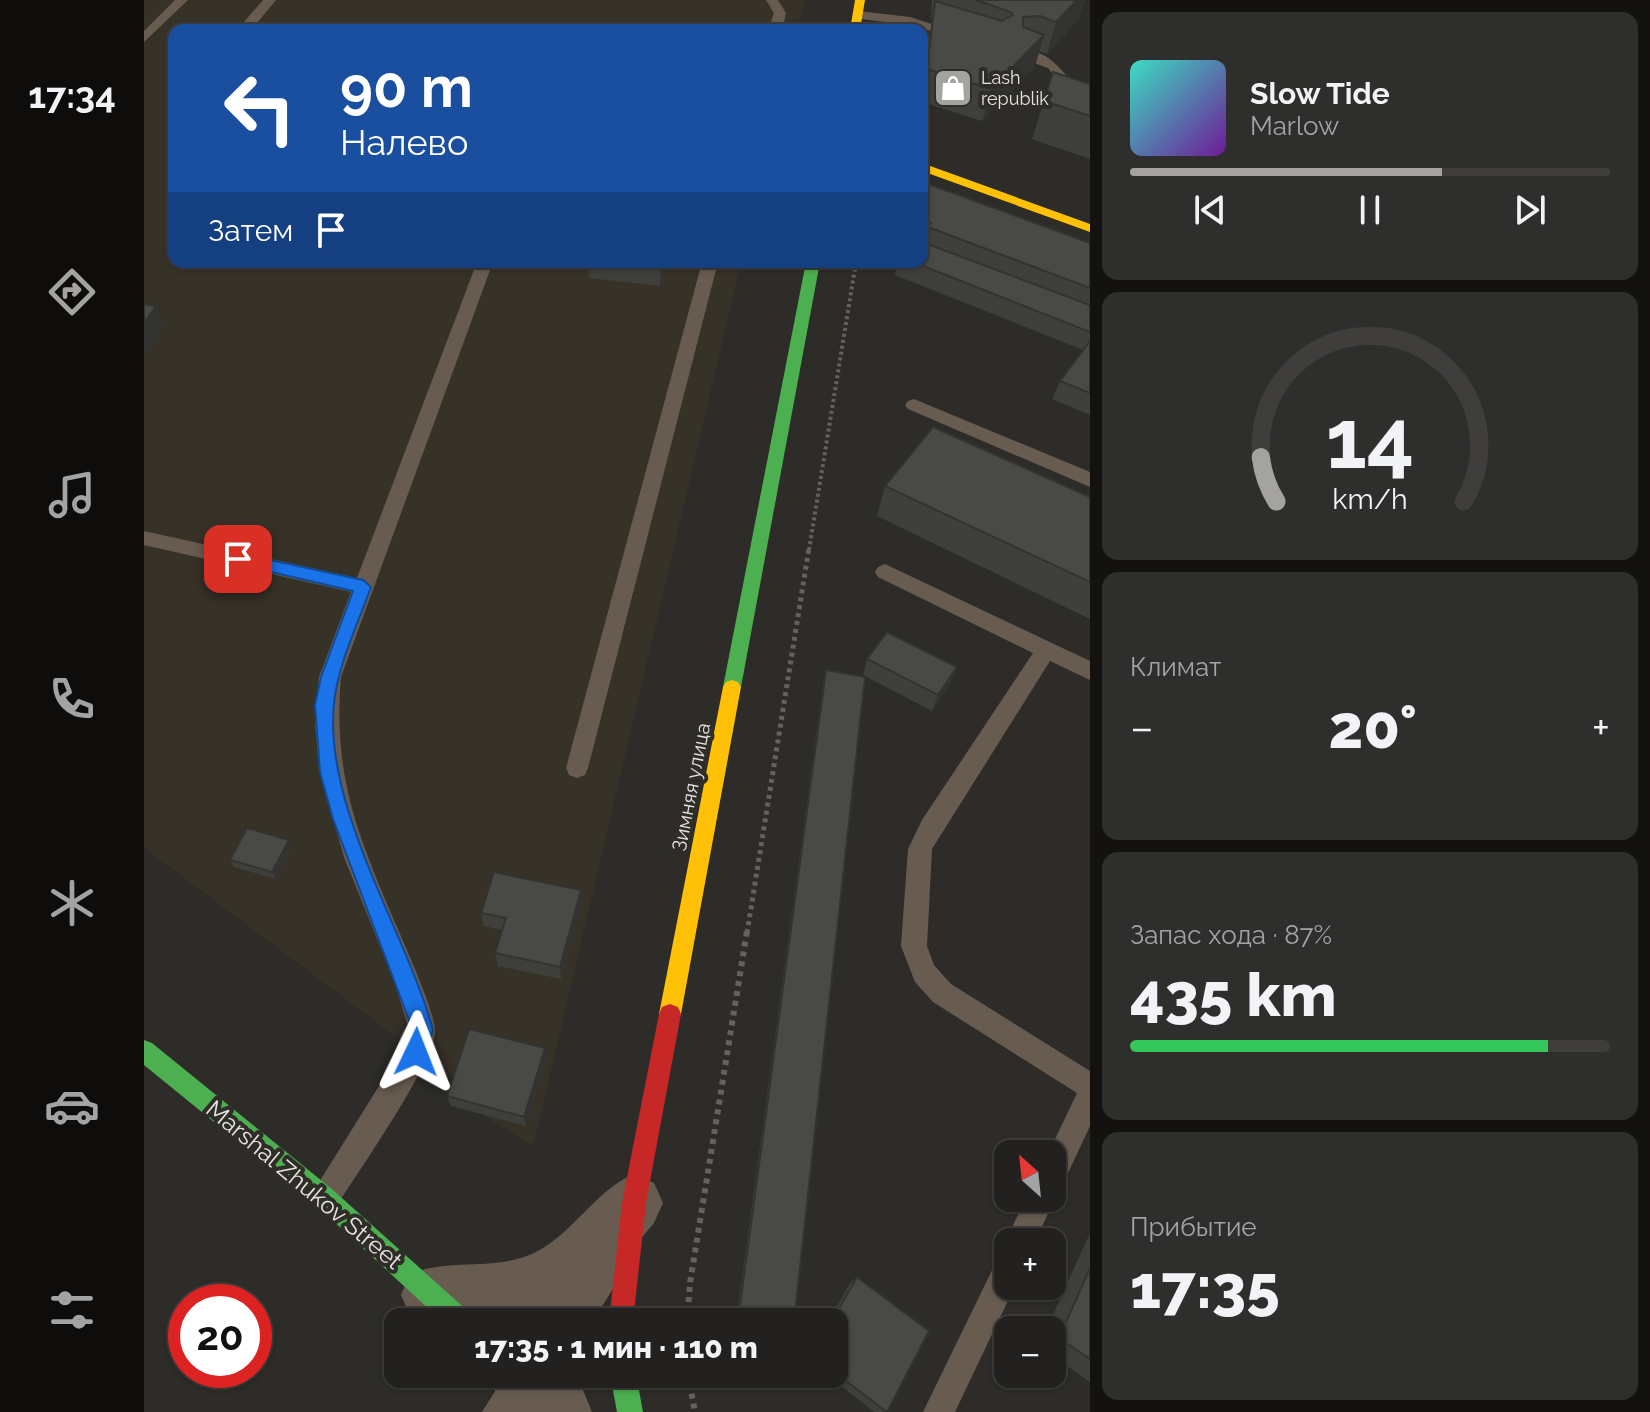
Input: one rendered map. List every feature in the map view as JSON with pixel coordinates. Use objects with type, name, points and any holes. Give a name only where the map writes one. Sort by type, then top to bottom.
[{"type":"main road","points":[[928,169],[1090,228]]},
{"type":"main road","name":"Зимняя улица","points":[[623,1308],[634,1203],[812,268]]},
{"type":"main road","name":"Marshal Zhukov Street","points":[[144,1051],[325,1198],[446,1308]]},
{"type":"main road","points":[[626,1388],[630,1412]]},
{"type":"street","points":[[446,1308],[537,1283],[572,1265],[602,1241],[634,1203]]},
{"type":"street","points":[[566,1308],[634,1203]]},
{"type":"lane","points":[[144,38],[182,0]]},
{"type":"lane","points":[[249,24],[270,0]]},
{"type":"lane","points":[[772,0],[780,13],[777,24]]},
{"type":"lane","points":[[858,15],[923,24]]},
{"type":"lane","points":[[928,26],[980,41]]},
{"type":"lane","points":[[1022,54],[1053,65],[1075,94],[1090,101]]},
{"type":"lane","points":[[325,1198],[416,1052],[422,1030],[342,819],[330,772],[324,705],[330,677],[483,268]]},
{"type":"lane","points":[[577,768],[708,268]]},
{"type":"lane","points":[[914,405],[1090,480]]},
{"type":"lane","points":[[144,538],[363,587]]},
{"type":"lane","points":[[885,572],[1090,671]]},
{"type":"lane","points":[[1046,650],[930,827],[920,849],[914,946],[924,973],[942,993],[1090,1086]]},
{"type":"lane","points":[[1066,1147],[1090,1096]]},
{"type":"lane","points":[[939,1412],[994,1297]]},
{"type":"path","points":[[689,1308],[855,268]]},
{"type":"path","points":[[691,1388],[695,1412]]},
{"type":"shaded area","points":[[144,0],[805,0],[799,24],[168,24],[168,268],[740,268],[534,1143],[529,1144],[480,1113],[458,1083],[144,848]]},
{"type":"building","points":[[976,0],[1077,0],[1056,22],[1040,16],[1023,17],[1023,27],[1044,35],[991,89],[928,69],[935,1],[1002,21],[1013,15]]},
{"type":"building","points":[[1053,72],[1090,84],[1090,116],[1044,101]]},
{"type":"building","points":[[928,184],[1090,243],[1090,288],[928,227],[931,223],[928,222]]},
{"type":"building","points":[[928,244],[1090,305],[1090,332],[928,268]]},
{"type":"building","points":[[144,304],[156,306],[144,323]]},
{"type":"building","points":[[1090,341],[1090,393],[1060,381]]},
{"type":"building","points":[[933,427],[1090,497],[1090,582],[885,486]]},
{"type":"building","points":[[887,632],[957,667],[938,695],[867,659]]},
{"type":"building","points":[[826,670],[865,677],[796,1308],[740,1308]]},
{"type":"building","points":[[247,828],[289,840],[272,872],[230,860]]},
{"type":"building","points":[[494,872],[581,890],[560,967],[495,953],[506,918],[481,913]]},
{"type":"building","points":[[469,1029],[545,1048],[524,1117],[447,1096]]},
{"type":"building","points":[[1090,1268],[1090,1359],[1066,1343],[1066,1322]]},
{"type":"building","points":[[857,1277],[929,1331],[887,1412],[848,1383],[848,1308],[839,1308]]},
{"type":"traffic: fast","points":[[732,687],[812,268]]},
{"type":"traffic: fast","points":[[144,1051],[325,1198],[446,1308]]},
{"type":"traffic: fast","points":[[626,1388],[630,1412]]},
{"type":"traffic: slow","points":[[856,24],[860,0]]},
{"type":"traffic: slow","points":[[928,169],[1090,228]]},
{"type":"traffic: slow","points":[[670,1014],[732,687]]},
{"type":"traffic: jam","points":[[623,1308],[634,1203],[670,1014]]},
{"type":"place","name":"Lash republik","points":[[953,88]]},
{"type":"route","points":[[238,559],[363,587],[330,677],[324,705],[325,734],[330,772],[342,819],[420,1020],[421,1040],[416,1052]]}]
